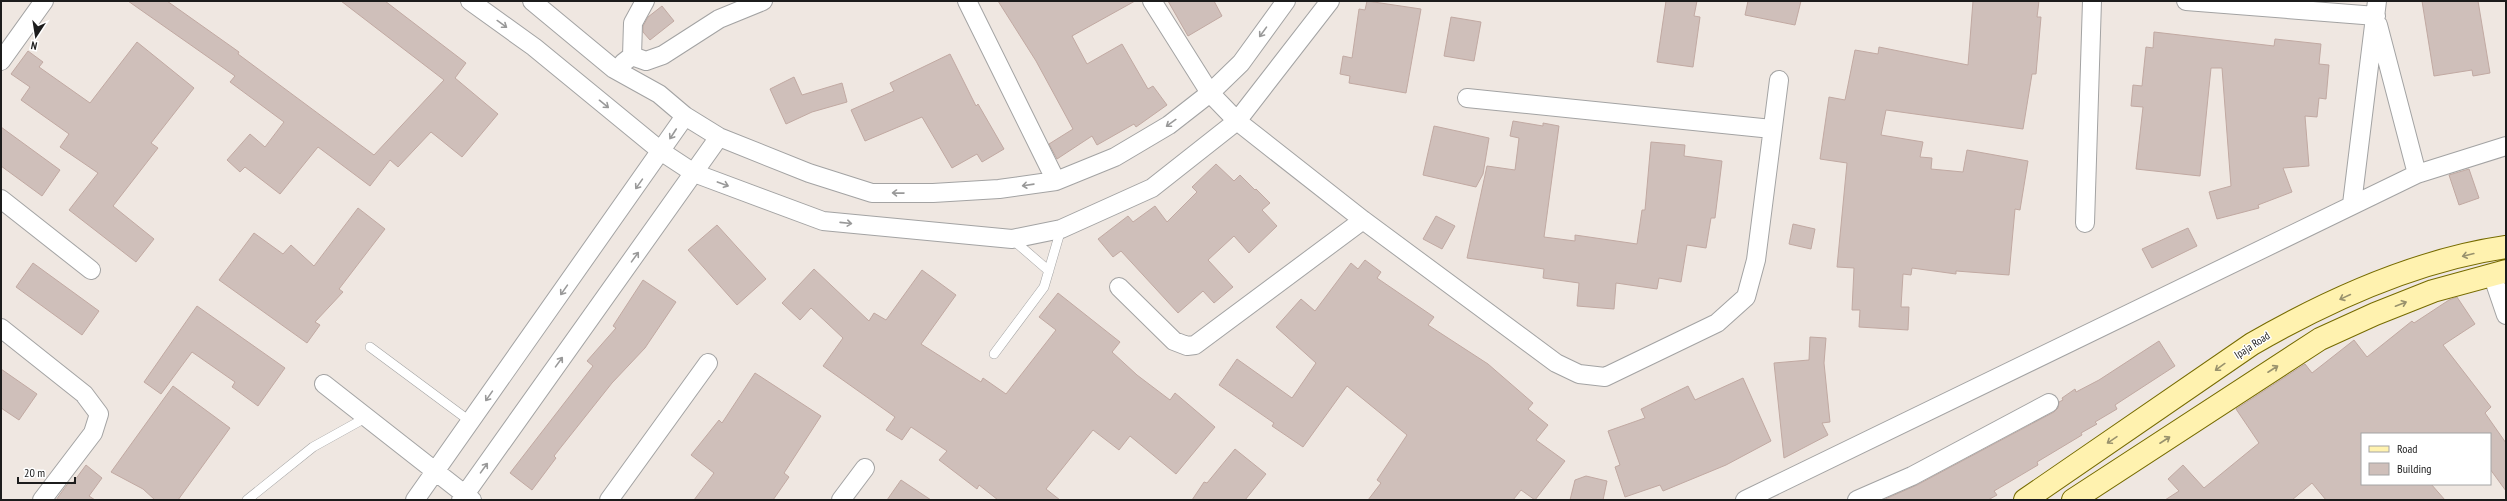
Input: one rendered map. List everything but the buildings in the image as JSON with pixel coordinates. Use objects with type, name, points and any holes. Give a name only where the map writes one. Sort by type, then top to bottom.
[{"type":"main road","name":"Ipaja Road","points":[[2025,500],[2252,344],[2288,323],[2357,291],[2427,265],[2506,247]]},
{"type":"main road","points":[[2073,500],[2320,339],[2374,314],[2433,291],[2499,272]]},
{"type":"street","points":[[1,61],[44,1]]},
{"type":"street","points":[[470,1],[534,47],[662,152],[694,173],[823,221],[1012,239],[1061,228],[1152,188],[1238,121],[1330,1]]},
{"type":"street","points":[[532,1],[614,69],[659,94],[685,116],[719,137],[810,173],[872,193],[933,193],[999,189],[1056,181],[1122,153],[1169,125],[1210,93],[1241,63],[1286,1]]},
{"type":"street","points":[[632,56],[633,23],[645,1]]},
{"type":"street","points":[[632,56],[646,61],[663,55],[719,19],[763,1]]},
{"type":"street","points":[[967,1],[1056,181]]},
{"type":"street","points":[[1152,1],[1210,93],[1238,121],[1363,220],[1556,363],[1579,374],[1605,377],[1717,323],[1746,297],[1756,260],[1779,80]]},
{"type":"street","points":[[2085,223],[2092,1]]},
{"type":"street","points":[[2186,1],[2376,9]]},
{"type":"street","points":[[2376,9],[2417,174]]},
{"type":"street","points":[[2352,204],[2376,9]]},
{"type":"street","points":[[614,69],[632,56]]},
{"type":"street","points":[[1467,98],[1772,129]]},
{"type":"street","points":[[415,500],[662,152],[685,116]]},
{"type":"street","points":[[324,384],[436,470],[466,498],[719,137]]},
{"type":"street","points":[[1745,500],[2352,204],[2417,174],[2506,146]]},
{"type":"street","points":[[1,198],[91,270]]},
{"type":"street","points":[[1119,287],[1174,341],[1188,346],[1195,345],[1363,220]]},
{"type":"street","points":[[2499,272],[2506,315]]},
{"type":"street","points":[[1,328],[84,394],[99,414],[93,433],[42,500]]},
{"type":"street","points":[[609,500],[708,364]]},
{"type":"street","points":[[1857,500],[1912,476],[2049,403]]},
{"type":"street","points":[[841,500],[865,468]]},
{"type":"lane","points":[[994,354],[1036,300],[1044,287],[1061,228]]},
{"type":"lane","points":[[1012,239],[1049,271]]},
{"type":"lane","points":[[370,347],[471,422]]},
{"type":"lane","points":[[247,500],[313,447],[367,417]]}]
